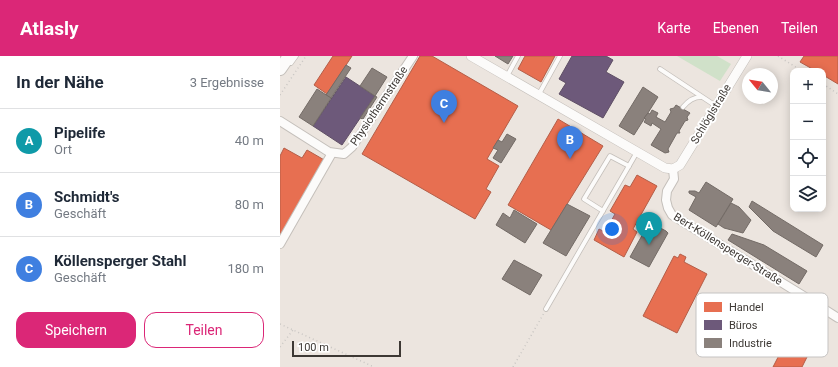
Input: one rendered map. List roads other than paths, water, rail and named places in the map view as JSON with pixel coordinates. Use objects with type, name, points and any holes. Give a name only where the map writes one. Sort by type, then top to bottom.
[{"type":"street","name":"Physiothermstraße","points":[[332,153],[344,154],[352,148],[413,56]]},
{"type":"street","points":[[471,56],[665,168],[673,169]]},
{"type":"street","name":"Schlöglstraße","points":[[673,169],[680,165],[747,56]]},
{"type":"street","points":[[280,121],[332,153],[280,244]]},
{"type":"street","name":"Bert-Köllensperger-Straße","points":[[673,169],[674,179],[666,200],[672,215],[800,293]]},
{"type":"street","name":"Bert-Köllensperger-Straße","points":[[828,311],[838,318]]},
{"type":"lane","points":[[284,67],[296,56]]},
{"type":"lane","points":[[507,77],[518,56]]},
{"type":"lane","points":[[539,96],[560,56]]},
{"type":"lane","points":[[660,69],[716,106]]},
{"type":"lane","points":[[683,107],[693,98],[702,97]]},
{"type":"lane","points":[[546,309],[637,152]]},
{"type":"lane","points":[[603,211],[584,200],[610,156],[629,166]]},
{"type":"place","name":"Köllensperger Stahl","points":[[444,123]]},
{"type":"place","name":"Schmidt's","points":[[570,159]]},
{"type":"place","name":"Pipelife","points":[[649,245]]}]
